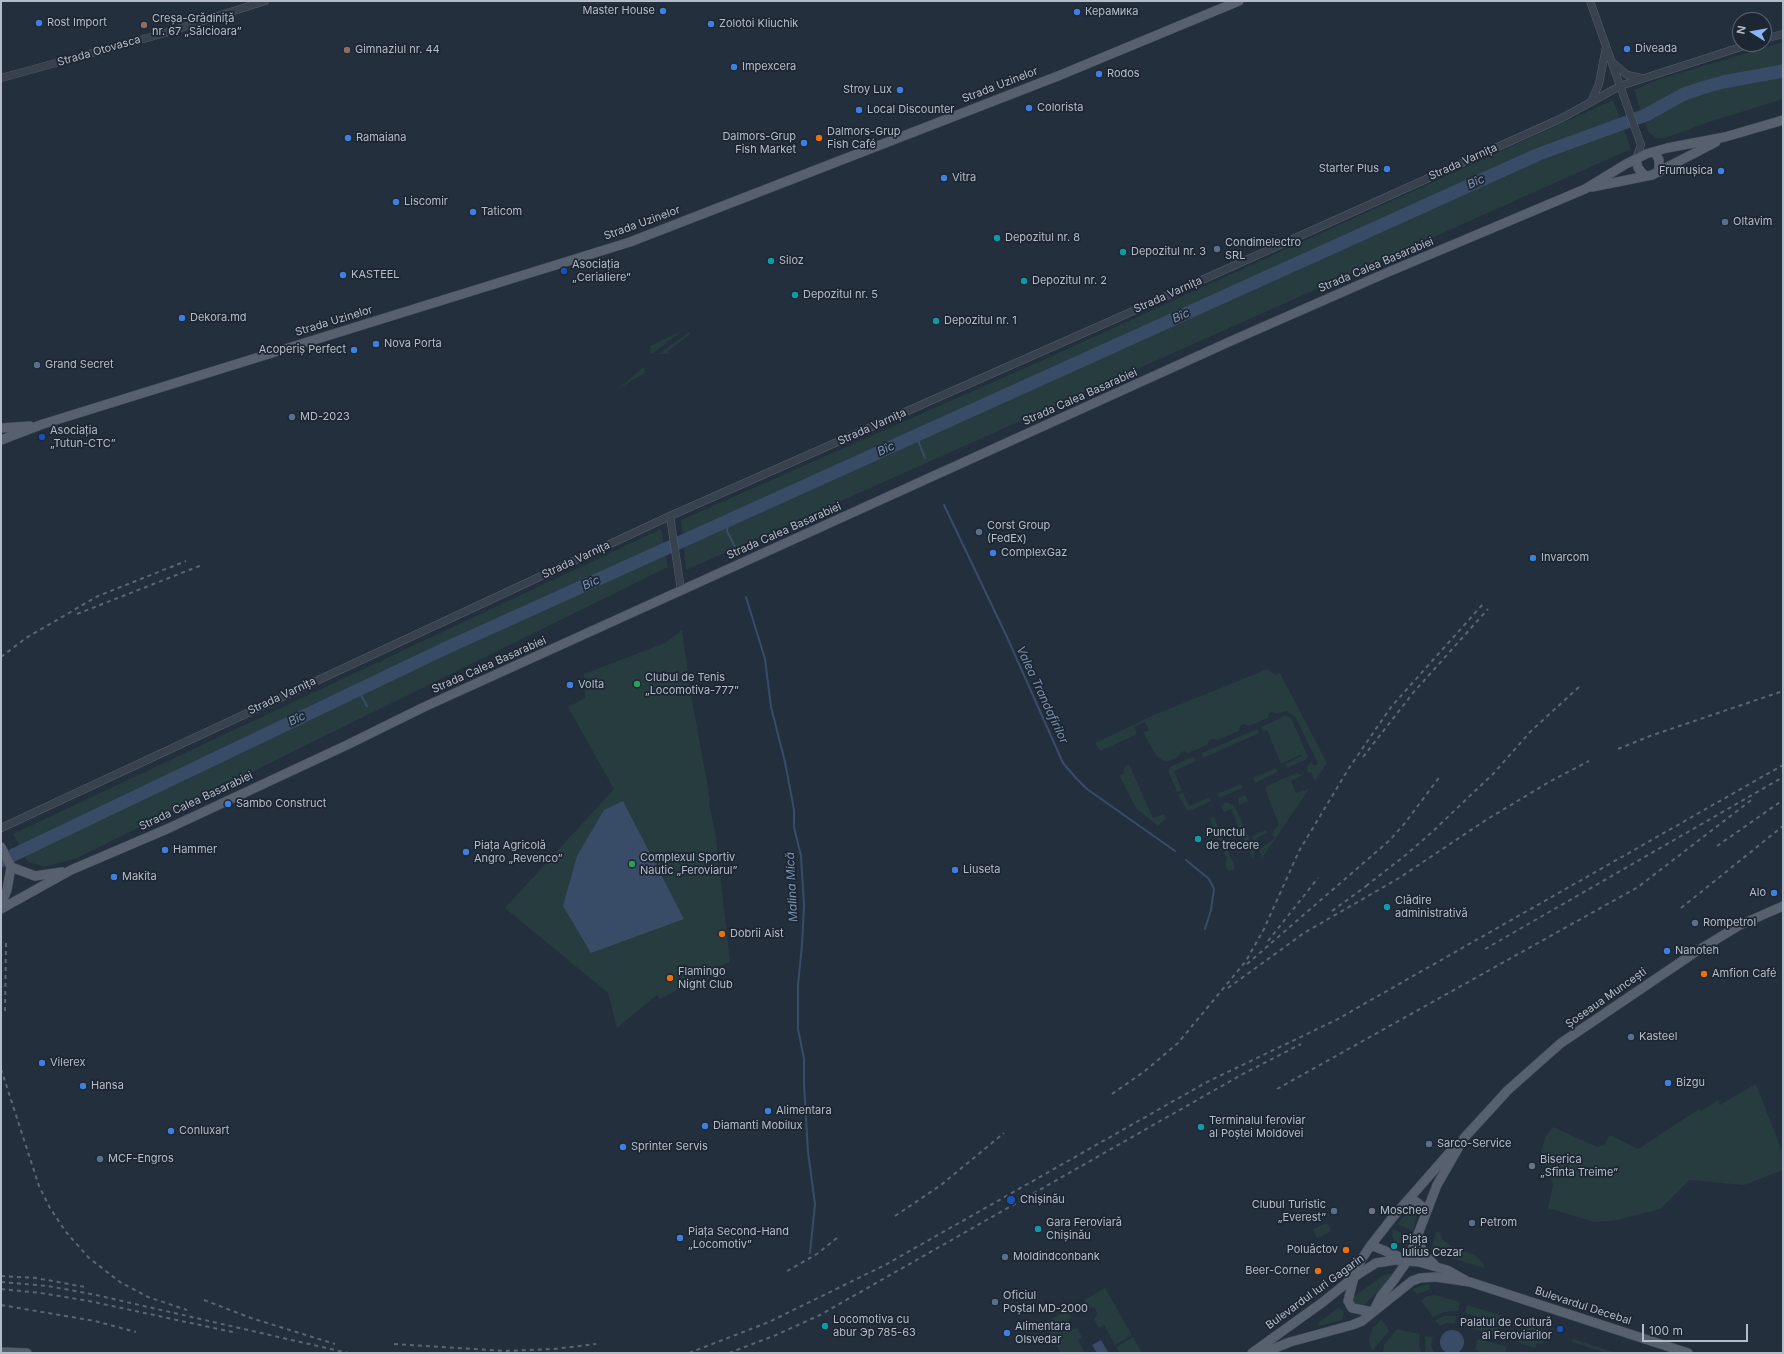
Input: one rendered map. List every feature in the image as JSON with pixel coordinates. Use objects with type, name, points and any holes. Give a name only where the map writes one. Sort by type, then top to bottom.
[{"type":"main road","name":"Strada Uzinelor","points":[[1,440],[37,426],[630,242],[1058,76],[1239,1]]},
{"type":"main road","name":"Strada Calea Basarabiei","points":[[1,909],[71,870],[166,829],[349,744],[424,707],[1231,341],[1386,273],[1585,189],[1636,159],[1667,148],[1725,137],[1783,120]]},
{"type":"main road","name":"Strada Calea Basarabiei","points":[[1585,189],[1659,172],[1725,137]]},
{"type":"main road","points":[[1655,152],[1659,160],[1659,172]]},
{"type":"main road","points":[[1636,159],[1638,168],[1644,176]]},
{"type":"main road","name":"Strada Uzinelor","points":[[1,428],[37,426]]},
{"type":"main road","points":[[1,847],[10,866],[7,890],[1,904]]},
{"type":"main road","points":[[10,866],[35,876],[52,875],[71,870]]},
{"type":"main road","name":"Șoseaua Muncești","points":[[1373,1312],[1357,1310],[1350,1305],[1348,1296],[1361,1260],[1371,1245],[1450,1150],[1464,1138],[1508,1090],[1561,1043],[1714,940],[1740,925],[1783,906]]},
{"type":"main road","name":"Șoseaua Muncești","points":[[1408,1260],[1427,1210],[1444,1172],[1464,1138]]},
{"type":"main road","points":[[1406,1203],[1415,1201],[1427,1210]]},
{"type":"main road","points":[[1418,1237],[1425,1256],[1436,1266]]},
{"type":"main road","points":[[1371,1245],[1408,1260]]},
{"type":"main road","name":"Bulevardul Decebal","points":[[1408,1260],[1436,1266],[1470,1282],[1688,1353]]},
{"type":"main road","name":"Bulevardul Iuri Gagarin","points":[[1252,1353],[1324,1302],[1354,1277],[1376,1263],[1408,1260]]},
{"type":"main road","name":"Bulevardul Iuri Gagarin","points":[[1263,1353],[1295,1340],[1362,1321],[1373,1312],[1380,1296],[1394,1280],[1408,1260]]},
{"type":"main road","name":"Bulevardul Decebal","points":[[1373,1312],[1403,1287],[1420,1278],[1436,1277],[1470,1282]]},
{"type":"main road","points":[[1,1352],[27,1353]]},
{"type":"street","name":"Strada Otovasca","points":[[1,78],[165,33],[265,1]]},
{"type":"street","points":[[1590,1],[1640,142],[1636,159]]},
{"type":"street","points":[[1772,37],[1783,34]]},
{"type":"street","points":[[1591,102],[1600,78],[1606,45]]},
{"type":"street","name":"Strada Varnița","points":[[1,828],[670,519],[1562,118],[1620,86],[1732,50]]},
{"type":"street","points":[[1612,63],[1627,75],[1642,78]]},
{"type":"street","points":[[1640,142],[1655,152]]},
{"type":"street","points":[[670,519],[681,590]]},
{"type":"green space","points":[[1783,42],[1783,99],[1709,122],[1665,138],[1656,138],[1648,132],[1634,90],[1660,79],[1750,52],[1772,52],[1772,45]]},
{"type":"green space","points":[[1613,100],[1631,149],[686,570],[681,520],[1043,360]]},
{"type":"green space","points":[[683,330],[652,354],[651,354],[650,346]]},
{"type":"green space","points":[[689,332],[690,334],[668,351],[669,354],[659,354]]},
{"type":"green space","points":[[644,367],[645,373],[618,389],[633,376]]},
{"type":"green space","points":[[661,529],[668,567],[77,858],[45,867],[28,862],[13,834]]},
{"type":"green space","name":"Complexul Sportiv Nautic „Feroviarul”","points":[[682,630],[691,695],[716,838],[730,962],[679,981],[682,987],[660,999],[657,995],[617,1028],[608,993],[505,908],[614,789],[568,707],[585,698],[584,674],[665,643]]},
{"type":"green space","points":[[1268,669],[1275,675],[1280,673],[1327,763],[1315,781],[1311,772],[1308,773],[1307,767],[1311,762],[1314,766],[1318,764],[1296,718],[1287,711],[1277,714],[1273,712],[1269,713],[1268,718],[1249,726],[1244,724],[1240,726],[1239,731],[1217,740],[1209,740],[1207,745],[1188,753],[1184,751],[1180,753],[1178,757],[1166,762],[1157,757],[1143,732],[1149,730],[1145,722],[1134,727],[1137,734],[1100,751],[1095,743],[1156,714]]},
{"type":"green space","points":[[1285,716],[1292,720],[1308,757],[1305,760],[1287,768],[1285,764],[1302,756],[1302,754],[1281,764],[1267,730],[1263,732],[1261,727]]},
{"type":"green space","points":[[1257,729],[1259,733],[1203,758],[1202,753]]},
{"type":"green space","points":[[1192,757],[1195,758],[1196,761],[1174,771],[1182,790],[1177,792],[1169,773],[1169,769],[1172,766]]},
{"type":"green space","points":[[1129,764],[1153,818],[1164,814],[1166,818],[1158,826],[1136,808],[1119,775],[1124,773],[1124,767]]},
{"type":"green space","points":[[1276,768],[1278,772],[1255,783],[1253,778]]},
{"type":"green space","points":[[1296,773],[1303,775],[1291,781],[1296,793],[1309,789],[1262,858],[1259,850],[1275,838],[1272,835],[1274,833],[1273,831],[1279,825],[1265,788]]},
{"type":"green space","points":[[1241,784],[1243,788],[1219,798],[1217,794]]},
{"type":"green space","points":[[1183,793],[1189,806],[1210,797],[1211,801],[1191,810],[1187,810],[1178,795]]},
{"type":"green space","points":[[1245,795],[1248,801],[1239,805],[1239,798]]},
{"type":"green space","points":[[1226,802],[1233,805],[1237,811],[1254,849],[1253,860],[1231,809],[1224,812],[1221,806]]},
{"type":"green space","points":[[1214,817],[1224,841],[1222,842],[1220,840],[1219,841],[1210,819]]},
{"type":"green space","points":[[1266,830],[1268,833],[1256,838],[1260,847],[1258,848],[1252,836]]},
{"type":"green space","points":[[1226,846],[1235,868],[1232,870],[1228,870],[1225,864],[1227,858],[1222,848]]},
{"type":"green space","points":[[1756,1084],[1783,1154],[1783,1170],[1744,1185],[1689,1180],[1660,1209],[1613,1221],[1595,1222],[1548,1208],[1553,1184],[1541,1151],[1546,1136],[1553,1127],[1597,1147],[1604,1145],[1610,1135],[1638,1149],[1699,1109],[1701,1111],[1718,1100],[1720,1105]]},
{"type":"green space","points":[[1415,1207],[1418,1211],[1413,1231],[1397,1224],[1411,1208]]},
{"type":"green space","points":[[1327,1223],[1331,1231],[1317,1238],[1313,1229]]},
{"type":"green space","points":[[1393,1229],[1411,1238],[1410,1241],[1403,1244],[1395,1242],[1392,1236]]},
{"type":"green space","points":[[1436,1231],[1440,1233],[1442,1239],[1451,1246],[1476,1256],[1483,1263],[1484,1268],[1435,1253],[1432,1247]]},
{"type":"green space","points":[[1394,1273],[1391,1278],[1363,1306],[1354,1306],[1352,1298],[1382,1276]]},
{"type":"green space","points":[[1429,1284],[1430,1289],[1421,1293],[1416,1294],[1412,1289]]},
{"type":"green space","points":[[1105,1288],[1132,1335],[1115,1345],[1104,1325],[1099,1328],[1094,1319],[1097,1315],[1096,1309],[1092,1307],[1088,1308],[1084,1300]]},
{"type":"green space","points":[[1436,1295],[1460,1302],[1458,1311],[1444,1312],[1433,1317],[1421,1301],[1427,1296]]},
{"type":"green space","points":[[1467,1305],[1502,1316],[1501,1321],[1496,1323],[1465,1313]]},
{"type":"green space","points":[[1338,1308],[1344,1313],[1342,1320],[1318,1326],[1318,1323]]},
{"type":"green space","points":[[1067,1310],[1071,1318],[1068,1321],[1068,1326],[1072,1329],[1077,1328],[1082,1337],[1078,1340],[1085,1353],[1061,1353],[1044,1323]]},
{"type":"green space","points":[[1445,1316],[1457,1316],[1455,1323],[1446,1323],[1440,1326],[1435,1320]]},
{"type":"green space","points":[[1463,1318],[1511,1333],[1509,1340],[1461,1325]]},
{"type":"green space","points":[[1381,1320],[1387,1326],[1389,1331],[1372,1351],[1369,1341],[1370,1335],[1373,1328]]},
{"type":"green space","points":[[1525,1323],[1550,1332],[1547,1339],[1521,1333]]},
{"type":"green space","points":[[1397,1329],[1420,1334],[1419,1346],[1421,1353],[1383,1353],[1384,1345]]},
{"type":"green space","points":[[1523,1333],[1545,1339],[1544,1342],[1542,1344],[1537,1343],[1535,1348],[1517,1342],[1520,1335]]},
{"type":"green space","points":[[1425,1336],[1433,1337],[1431,1345],[1434,1353],[1426,1353]]},
{"type":"green space","points":[[1133,1337],[1142,1353],[1120,1353],[1116,1347]]},
{"type":"green space","points":[[1479,1339],[1507,1347],[1505,1353],[1481,1353],[1476,1350],[1477,1340]]},
{"type":"green space","points":[[1573,1339],[1616,1353],[1607,1353],[1572,1342]]},
{"type":"water","points":[[623,801],[684,919],[591,953],[563,906],[577,856],[604,810]]},
{"type":"water","points":[[1452,1330],[1460,1334],[1464,1342],[1460,1350],[1452,1354],[1444,1350],[1440,1342],[1444,1334]]},
{"type":"water","points":[[1101,1340],[1108,1353],[1097,1353],[1092,1345]]},
{"type":"waterway","name":"Bîc","points":[[1,861],[446,648],[1539,154],[1646,115],[1684,94],[1723,82],[1783,71]]},
{"type":"waterway","name":"Valea Trandafirilor","points":[[916,435],[925,458]]},
{"type":"waterway","name":"Valea Trandafirilor","points":[[944,505],[1007,637],[1063,763],[1087,789],[1175,851]]},
{"type":"waterway","name":"Malina Mică","points":[[728,520],[727,531],[735,547]]},
{"type":"waterway","name":"Malina Mică","points":[[746,597],[765,659],[771,707],[785,762],[794,810],[794,827],[801,856],[804,906],[798,985],[798,1029],[804,1059],[808,1152],[815,1204],[810,1253]]},
{"type":"waterway","points":[[358,690],[367,706]]},
{"type":"waterway","name":"Valea Trandafirilor","points":[[1186,860],[1209,879],[1214,889],[1211,910],[1205,929]]},
{"type":"railway","points":[[1,657],[26,638],[98,596],[186,561]]},
{"type":"railway","points":[[77,614],[202,565]]},
{"type":"railway","points":[[1112,1094],[1145,1071],[1178,1043],[1246,961],[1264,929],[1299,851],[1349,768],[1391,707],[1483,604]]},
{"type":"railway","points":[[1363,757],[1413,693],[1488,609]]},
{"type":"railway","points":[[1366,886],[1431,833],[1494,773],[1530,732],[1580,686]]},
{"type":"railway","points":[[1618,749],[1650,736],[1783,691]]},
{"type":"railway","points":[[1228,988],[1304,933],[1399,878],[1486,820],[1549,782],[1589,761]]},
{"type":"railway","points":[[689,1353],[769,1322],[885,1265],[1207,1082],[1336,1020],[1783,765]]},
{"type":"railway","points":[[1247,964],[1390,840],[1405,823],[1441,775]]},
{"type":"railway","points":[[1485,949],[1783,777]]},
{"type":"railway","points":[[1277,1089],[1638,887],[1754,798]]},
{"type":"railway","points":[[1717,846],[1783,800]]},
{"type":"railway","points":[[1681,908],[1783,826]]},
{"type":"railway","points":[[1268,941],[1318,878]]},
{"type":"railway","points":[[1332,911],[1369,884]]},
{"type":"railway","points":[[5,1011],[6,943]]},
{"type":"railway","points":[[729,1353],[776,1335],[820,1315],[1241,1075],[1301,1044]]},
{"type":"railway","points":[[1,1069],[39,1186],[50,1208],[66,1232],[89,1258],[120,1282],[148,1297],[187,1310]]},
{"type":"railway","points":[[895,1216],[941,1185],[1004,1133]]},
{"type":"railway","points":[[787,1271],[817,1254],[837,1238]]},
{"type":"railway","points":[[1,1276],[36,1278],[85,1287]]},
{"type":"railway","points":[[1,1282],[48,1286],[96,1295],[348,1353]]},
{"type":"railway","points":[[1,1289],[41,1293],[89,1301],[237,1333]]},
{"type":"railway","points":[[204,1300],[251,1318],[335,1344]]},
{"type":"railway","points":[[1,1305],[95,1321],[136,1332]]},
{"type":"railway","points":[[394,1344],[505,1351],[554,1349],[596,1344]]},
{"type":"place","name":"Master House","points":[[663,11]]},
{"type":"place","name":"Керамика","points":[[1077,12]]},
{"type":"place","name":"Rost Import","points":[[39,23]]},
{"type":"place","name":"Zolotoi Kliuchik","points":[[711,24]]},
{"type":"place","name":"Creșa-Grădiniță nr. 67 „Sălcioara”","points":[[144,25]]},
{"type":"place","name":"Diveada","points":[[1627,49]]},
{"type":"place","name":"Gimnaziul nr. 44","points":[[347,50]]},
{"type":"place","name":"Impexcera","points":[[734,67]]},
{"type":"place","name":"Rodos","points":[[1099,74]]},
{"type":"place","name":"Stroy Lux","points":[[900,90]]},
{"type":"place","name":"Colorista","points":[[1029,108]]},
{"type":"place","name":"Local Discounter","points":[[859,110]]},
{"type":"place","name":"Ramaiana","points":[[348,138]]},
{"type":"place","name":"Dalmors-Grup Fish Café","points":[[819,138]]},
{"type":"place","name":"Dalmors-Grup Fish Market","points":[[804,143]]},
{"type":"place","name":"Starter Plus","points":[[1387,169]]},
{"type":"place","name":"Frumușica","points":[[1721,171]]},
{"type":"place","name":"Vitra","points":[[944,178]]},
{"type":"place","name":"Liscomir","points":[[396,202]]},
{"type":"place","name":"Taticom","points":[[473,212]]},
{"type":"place","name":"Oltavim","points":[[1725,222]]},
{"type":"place","name":"Depozitul nr. 8","points":[[997,238]]},
{"type":"place","name":"Condimelectro SRL","points":[[1217,249]]},
{"type":"place","name":"Depozitul nr. 3","points":[[1123,252]]},
{"type":"place","name":"Siloz","points":[[771,261]]},
{"type":"place","name":"Asociația „Cerialiere”","points":[[564,271]]},
{"type":"place","name":"KASTEEL","points":[[343,275]]},
{"type":"place","name":"Depozitul nr. 2","points":[[1024,281]]},
{"type":"place","name":"Depozitul nr. 5","points":[[795,295]]},
{"type":"place","name":"Dekora.md","points":[[182,318]]},
{"type":"place","name":"Depozitul nr. 1","points":[[936,321]]},
{"type":"place","name":"Nova Porta","points":[[376,344]]},
{"type":"place","name":"Acoperiș Perfect","points":[[354,350]]},
{"type":"place","name":"Grand Secret","points":[[37,365]]},
{"type":"place","name":"MD-2023","points":[[292,417]]},
{"type":"place","name":"Asociația „Tutun-CTC”","points":[[42,437]]},
{"type":"place","name":"Corst Group (FedEx)","points":[[979,532]]},
{"type":"place","name":"ComplexGaz","points":[[993,553]]},
{"type":"place","name":"Invarcom","points":[[1533,558]]},
{"type":"place","name":"Clubul de Tenis „Locomotiva-777”","points":[[637,684]]},
{"type":"place","name":"Volta","points":[[570,685]]},
{"type":"place","name":"Sambo Construct","points":[[228,804]]},
{"type":"place","name":"Punctul de trecere","points":[[1198,839]]},
{"type":"place","name":"Hammer","points":[[165,850]]},
{"type":"place","name":"Piața Agricolă Angro „Revenco”","points":[[466,852]]},
{"type":"place","name":"Complexul Sportiv Nautic „Feroviarul”","points":[[632,864]]},
{"type":"place","name":"Liuseta","points":[[955,870]]},
{"type":"place","name":"Makita","points":[[114,877]]},
{"type":"place","name":"Alo","points":[[1774,893]]},
{"type":"place","name":"Clădire administrativă","points":[[1387,907]]},
{"type":"place","name":"Rompetrol","points":[[1695,923]]},
{"type":"place","name":"Dobrii Aist","points":[[722,934]]},
{"type":"place","name":"Nanoteh","points":[[1667,951]]},
{"type":"place","name":"Amfion Café","points":[[1704,974]]},
{"type":"place","name":"Flamingo Night Club","points":[[670,978]]},
{"type":"place","name":"Kasteel","points":[[1631,1037]]},
{"type":"place","name":"Vilerex","points":[[42,1063]]},
{"type":"place","name":"Bizgu","points":[[1668,1083]]},
{"type":"place","name":"Hansa","points":[[83,1086]]},
{"type":"place","name":"Alimentara","points":[[768,1111]]},
{"type":"place","name":"Diamanti Mobilux","points":[[705,1126]]},
{"type":"place","name":"Terminalul feroviar al Poștei Moldovei","points":[[1201,1127]]},
{"type":"place","name":"Conluxart","points":[[171,1131]]},
{"type":"place","name":"Sarco-Service","points":[[1429,1144]]},
{"type":"place","name":"Sprinter Servis","points":[[623,1147]]},
{"type":"place","name":"MCF-Engros","points":[[100,1159]]},
{"type":"place","name":"Biserica „Sfînta Treime”","points":[[1532,1166]]},
{"type":"place","name":"Chișinău","points":[[1011,1200]]},
{"type":"place","name":"Clubul Turistic „Everest”","points":[[1334,1211]]},
{"type":"place","name":"Moschee","points":[[1372,1211]]},
{"type":"place","name":"Petrom","points":[[1472,1223]]},
{"type":"place","name":"Gara Feroviară Chișinău","points":[[1038,1229]]},
{"type":"place","name":"Piața Second-Hand „Locomotiv”","points":[[680,1238]]},
{"type":"place","name":"Piața Iulius Cezar","points":[[1394,1246]]},
{"type":"place","name":"Poluăctov","points":[[1346,1250]]},
{"type":"place","name":"Moldindconbank","points":[[1005,1257]]},
{"type":"place","name":"Beer-Corner","points":[[1318,1271]]},
{"type":"place","name":"Oficiul Poștal MD-2000","points":[[995,1302]]},
{"type":"place","name":"Locomotiva cu abur Эр 785-63","points":[[825,1326]]},
{"type":"place","name":"Palatul de Cultură al Feroviarilor","points":[[1560,1329]]},
{"type":"place","name":"Alimentara Olsvedar","points":[[1007,1333]]}]
